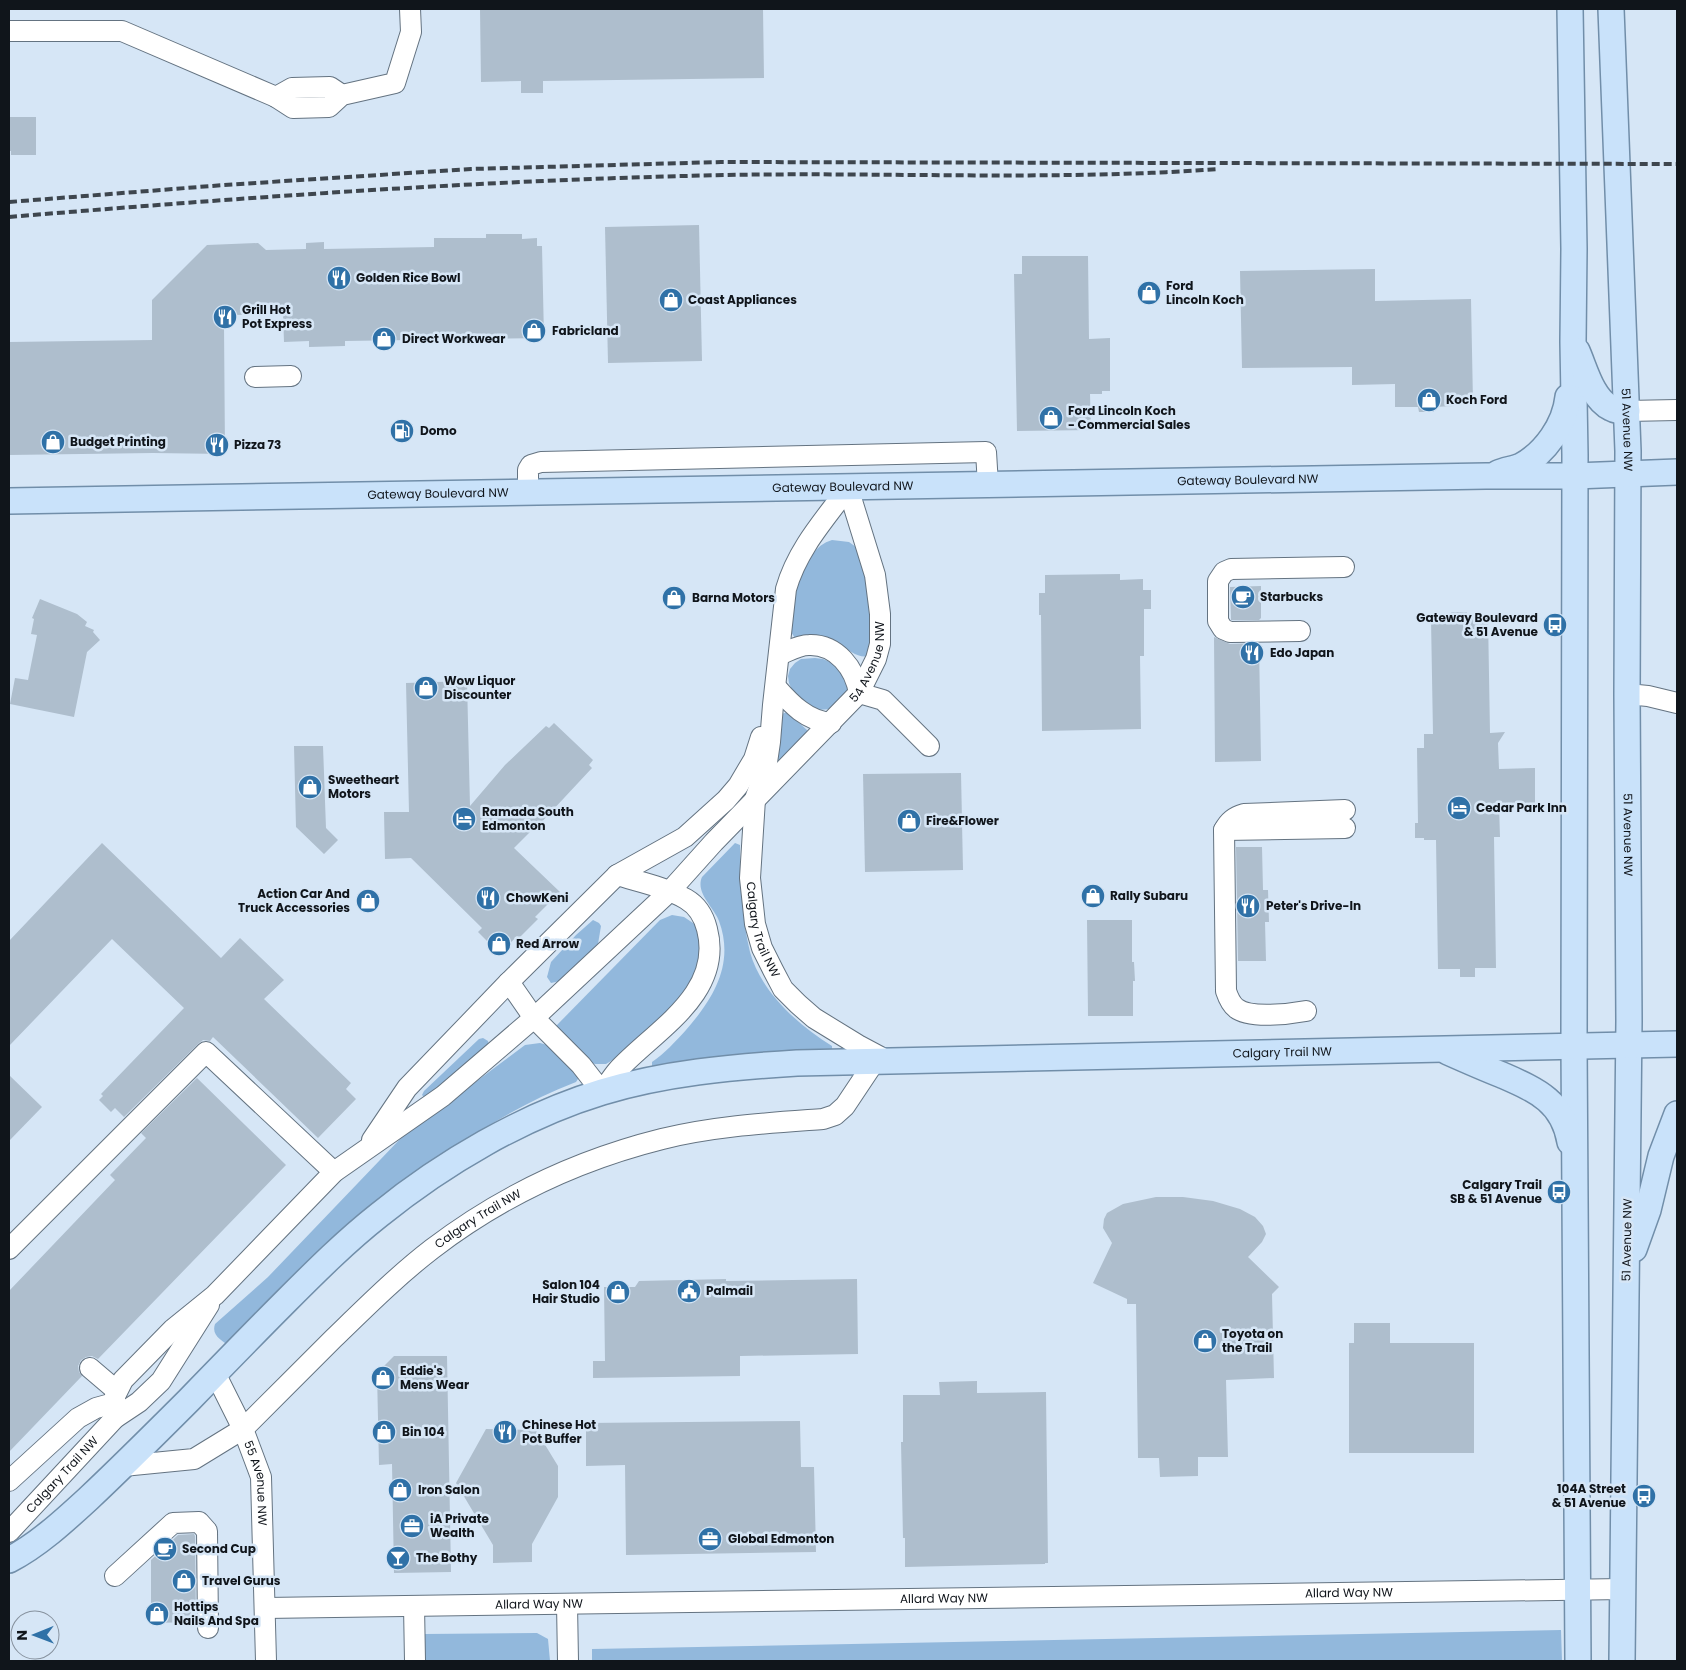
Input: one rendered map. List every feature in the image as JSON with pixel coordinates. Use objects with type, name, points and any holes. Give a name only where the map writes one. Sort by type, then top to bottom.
[{"type":"main road","points":[[1570,9],[1574,249],[1574,1045],[1578,1661]]},
{"type":"main road","name":"51 Avenue NW","points":[[1611,9],[1628,474],[1627,1268],[1622,1661]]},
{"type":"main road","points":[[1573,342],[1595,391],[1601,399],[1612,409],[1627,411]]},
{"type":"main road","points":[[1486,476],[1520,466],[1544,447],[1552,438],[1561,422],[1567,404],[1573,342]]},
{"type":"main road","name":"Gateway Boulevard NW","points":[[9,501],[1575,476],[1677,472]]},
{"type":"main road","name":"Calgary Trail NW","points":[[9,1560],[34,1544],[70,1516],[123,1466],[325,1263],[378,1215],[453,1162],[499,1136],[549,1111],[602,1092],[658,1078],[756,1065],[1677,1044]]},
{"type":"main road","points":[[1441,1049],[1524,1085],[1547,1099],[1562,1116],[1568,1129],[1576,1178]]},
{"type":"main road","points":[[1627,1268],[1648,1210],[1661,1156],[1677,1114]]},
{"type":"street","points":[[9,30],[122,31],[276,97],[293,108],[329,107],[342,95],[395,83],[411,32],[410,9]]},
{"type":"street","points":[[255,378],[291,376]]},
{"type":"street","points":[[1627,411],[1677,410]]},
{"type":"street","points":[[528,492],[528,470],[532,465],[541,462],[986,452],[988,485]]},
{"type":"street","name":"54 Avenue NW","points":[[756,799],[859,693],[876,659],[880,644],[880,614],[875,575],[843,488],[837,455]]},
{"type":"street","name":"Calgary Trail NW","points":[[123,1466],[194,1459],[243,1429],[374,1298],[401,1275],[462,1227],[530,1187],[582,1164],[663,1138],[735,1125],[823,1119],[835,1115],[845,1106],[882,1061],[814,1018],[784,989],[762,948],[755,924],[752,902],[750,861],[756,799],[766,768],[770,742],[783,608],[791,572],[806,544],[843,488]]},
{"type":"street","points":[[1300,631],[1230,632],[1223,629],[1218,621],[1218,581],[1224,572],[1231,569],[1344,567]]},
{"type":"street","points":[[779,655],[799,646],[810,645],[838,654],[846,662],[857,680],[859,693],[883,700],[929,746]]},
{"type":"street","points":[[1627,694],[1648,696],[1677,703]]},
{"type":"street","points":[[774,696],[788,702],[805,714],[822,722],[831,723]]},
{"type":"street","name":"Calgary Trail NW","points":[[367,1148],[407,1088],[509,982],[617,875],[685,837],[738,786],[754,759],[774,696]]},
{"type":"street","name":"Calgary Trail NW","points":[[9,1532],[115,1404],[123,1380],[173,1329],[215,1295],[334,1172],[443,1096],[534,1018],[670,891],[756,799]]},
{"type":"street","points":[[1306,1011],[1290,1014],[1245,1013],[1236,1008],[1229,1000],[1226,991],[1224,830],[1234,817],[1244,814],[1345,819]]},
{"type":"street","points":[[509,982],[534,1018],[581,1065],[602,1092],[616,1071],[684,1008],[695,993],[707,968],[710,944],[704,918],[699,910],[688,900],[670,891],[617,875]]},
{"type":"street","points":[[9,1249],[206,1052],[334,1172]]},
{"type":"street","name":"Calgary Trail NW","points":[[115,1404],[139,1402],[161,1381],[215,1295]]},
{"type":"street","points":[[9,1481],[78,1418],[96,1408],[115,1404],[90,1368]]},
{"type":"street","name":"55 Avenue NW","points":[[215,1373],[243,1429],[261,1477],[266,1661]]},
{"type":"street","points":[[116,1576],[173,1523],[199,1522],[207,1531],[208,1628]]},
{"type":"street","name":"Allard Way NW","points":[[265,1608],[1623,1589]]},
{"type":"street","points":[[568,1604],[568,1661]]},
{"type":"street","points":[[414,1606],[415,1661]]},
{"type":"shaded area","points":[[832,540],[849,542],[856,547],[875,595],[869,656],[857,655],[843,647],[795,638],[791,632],[796,592],[805,566],[812,554]]},
{"type":"shaded area","points":[[815,658],[837,665],[848,683],[848,690],[832,709],[816,710],[795,697],[789,683],[790,669],[795,663],[801,659]]},
{"type":"shaded area","points":[[787,712],[807,730],[807,738],[778,762],[782,714]]},
{"type":"shaded area","points":[[735,843],[740,845],[743,913],[747,939],[755,967],[782,1006],[806,1028],[832,1046],[832,1050],[652,1067],[652,1062],[670,1047],[696,1018],[713,993],[719,980],[723,966],[723,937],[717,916],[703,894],[701,883],[702,877]]},
{"type":"shaded area","points":[[672,915],[684,917],[696,925],[702,951],[689,990],[631,1049],[606,1064],[590,1062],[556,1029],[557,1025],[660,920]]},
{"type":"shaded area","points":[[593,920],[601,926],[598,944],[560,981],[551,983],[547,977],[551,962]]},
{"type":"shaded area","points":[[483,1038],[488,1041],[489,1047],[425,1098],[422,1095],[479,1039]]},
{"type":"shaded area","points":[[540,1043],[547,1045],[580,1076],[576,1082],[518,1109],[463,1142],[230,1347],[216,1335],[215,1324],[268,1277],[402,1137],[525,1045]]},
{"type":"shaded area","points":[[1561,1630],[1562,1661],[592,1661],[592,1649]]},
{"type":"shaded area","points":[[537,1633],[548,1639],[550,1661],[425,1661],[424,1634]]},
{"type":"building","points":[[480,9],[763,9],[764,78],[543,81],[543,93],[521,93],[521,81],[481,82]]},
{"type":"building","points":[[9,117],[36,117],[36,155],[11,155],[11,151],[9,151]]},
{"type":"building","points":[[699,225],[702,361],[608,363],[605,227]]},
{"type":"building","points":[[486,234],[522,234],[522,239],[537,238],[537,246],[542,246],[544,338],[345,341],[345,346],[309,347],[309,341],[284,342],[283,314],[234,315],[224,325],[225,454],[9,455],[9,342],[152,340],[152,300],[207,245],[258,243],[266,250],[306,249],[306,243],[324,242],[324,249],[434,247],[434,238],[486,238]]},
{"type":"building","points":[[1022,256],[1088,256],[1089,339],[1110,338],[1110,391],[1102,391],[1102,394],[1090,394],[1091,430],[1017,431],[1014,274],[1022,274]]},
{"type":"building","points":[[1375,269],[1375,301],[1471,299],[1473,403],[1433,407],[1434,412],[1419,412],[1418,407],[1395,407],[1395,384],[1352,385],[1352,367],[1242,368],[1240,271]]},
{"type":"building","points":[[1120,574],[1120,580],[1143,579],[1143,590],[1151,590],[1151,609],[1144,609],[1144,656],[1140,656],[1141,729],[1042,731],[1041,615],[1039,615],[1039,593],[1045,593],[1045,575]]},
{"type":"building","name":"Starbucks","points":[[1261,586],[1261,618],[1259,620],[1231,620],[1230,587]]},
{"type":"building","points":[[40,599],[77,614],[87,622],[85,626],[94,630],[93,632],[100,640],[87,652],[74,717],[10,704],[15,678],[28,680],[37,635],[31,634],[34,619],[32,618]]},
{"type":"building","name":"Cedar Park Inn","points":[[1451,612],[1467,612],[1467,618],[1488,617],[1490,733],[1505,732],[1498,743],[1499,769],[1535,768],[1535,804],[1499,805],[1500,837],[1494,837],[1496,968],[1475,968],[1475,977],[1460,977],[1460,969],[1438,969],[1436,840],[1415,838],[1415,823],[1418,823],[1417,748],[1424,748],[1424,734],[1433,734],[1431,619],[1452,619]]},
{"type":"building","points":[[1214,637],[1230,644],[1259,643],[1261,761],[1215,762]]},
{"type":"building","name":"Ramada South Edmonton","points":[[467,681],[470,806],[505,765],[546,726],[549,728],[554,723],[593,760],[589,765],[592,768],[537,827],[514,848],[560,892],[535,917],[538,919],[519,938],[517,936],[500,954],[478,932],[482,928],[411,858],[385,859],[384,812],[409,812],[406,683]]},
{"type":"building","name":"Sweetheart Motors","points":[[294,746],[323,746],[326,828],[338,840],[324,854],[296,827]]},
{"type":"building","points":[[961,773],[963,870],[865,872],[863,774]]},
{"type":"building","points":[[102,843],[221,958],[240,938],[284,980],[264,999],[351,1083],[346,1089],[356,1099],[318,1138],[213,1037],[210,1041],[203,1040],[198,1044],[124,1117],[115,1108],[111,1112],[99,1100],[103,1096],[101,1094],[184,1008],[112,939],[9,1046],[9,941]]},
{"type":"building","name":"Peter's Drive-In","points":[[1236,847],[1262,847],[1263,890],[1268,890],[1269,922],[1265,922],[1266,961],[1238,961]]},
{"type":"building","points":[[1087,920],[1132,920],[1132,962],[1134,962],[1135,981],[1133,981],[1133,1016],[1088,1016]]},
{"type":"building","points":[[9,1075],[42,1107],[9,1141]]},
{"type":"building","points":[[197,1078],[286,1165],[98,1359],[92,1356],[81,1360],[78,1366],[82,1376],[9,1452],[9,1291],[115,1180],[110,1175],[146,1138],[141,1133]]},
{"type":"building","name":"Toyota on the Trail","points":[[1156,1197],[1183,1197],[1213,1201],[1240,1209],[1255,1217],[1263,1226],[1266,1234],[1262,1242],[1248,1257],[1279,1287],[1272,1294],[1274,1378],[1226,1380],[1228,1457],[1198,1457],[1198,1476],[1160,1477],[1159,1458],[1138,1458],[1136,1304],[1127,1304],[1127,1299],[1093,1283],[1112,1243],[1103,1228],[1107,1213],[1123,1204]]},
{"type":"building","points":[[726,1279],[726,1281],[857,1279],[858,1354],[740,1356],[740,1376],[593,1378],[593,1361],[605,1361],[604,1287],[635,1287],[639,1281]]},
{"type":"building","points":[[1354,1323],[1390,1323],[1390,1343],[1474,1343],[1474,1453],[1349,1453],[1349,1343],[1354,1343]]},
{"type":"building","points":[[394,1356],[447,1356],[451,1572],[394,1573],[392,1464],[379,1465],[377,1373]]},
{"type":"building","points":[[977,1381],[977,1393],[1046,1392],[1048,1563],[905,1567],[901,1442],[903,1442],[903,1395],[940,1395],[939,1382]]},
{"type":"building","points":[[800,1421],[801,1467],[814,1467],[816,1552],[626,1555],[625,1465],[586,1466],[586,1423]]},
{"type":"building","points":[[486,1429],[536,1430],[558,1466],[558,1497],[532,1544],[532,1562],[493,1563],[493,1545],[456,1483]]},
{"type":"building","points":[[194,1534],[196,1622],[151,1623],[151,1560],[178,1535]]},
{"type":"railway","points":[[9,202],[224,185],[471,169],[721,162],[1677,164]]},
{"type":"railway","points":[[9,217],[278,196],[636,177],[788,174],[1096,175],[1219,169]]},
{"type":"place","name":"Golden Rice Bowl","points":[[339,278]]},
{"type":"place","name":"Ford Lincoln Koch","points":[[1149,293]]},
{"type":"place","name":"Coast Appliances","points":[[671,300]]},
{"type":"place","name":"Grill Hot Pot Express","points":[[225,317]]},
{"type":"place","name":"Fabricland","points":[[534,331]]},
{"type":"place","name":"Direct Workwear","points":[[384,339]]},
{"type":"place","name":"Koch Ford","points":[[1429,400]]},
{"type":"place","name":"Ford Lincoln Koch - Commercial Sales","points":[[1051,418]]},
{"type":"place","name":"Domo","points":[[402,431]]},
{"type":"place","name":"Budget Printing","points":[[53,442]]},
{"type":"place","name":"Pizza 73","points":[[217,445]]},
{"type":"place","name":"Starbucks","points":[[1243,597]]},
{"type":"place","name":"Barna Motors","points":[[674,598]]},
{"type":"place","name":"Gateway Boulevard & 51 Avenue","points":[[1555,625]]},
{"type":"place","name":"Edo Japan","points":[[1252,653]]},
{"type":"place","name":"Wow Liquor Discounter","points":[[426,688]]},
{"type":"place","name":"Sweetheart Motors","points":[[310,787]]},
{"type":"place","name":"Cedar Park Inn","points":[[1459,808]]},
{"type":"place","name":"Ramada South Edmonton","points":[[464,819]]},
{"type":"place","name":"Fire&Flower","points":[[909,821]]},
{"type":"place","name":"Rally Subaru","points":[[1093,896]]},
{"type":"place","name":"ChowKeni","points":[[488,898]]},
{"type":"place","name":"Action Car And Truck Accessories","points":[[368,901]]},
{"type":"place","name":"Peter's Drive-In","points":[[1248,906]]},
{"type":"place","name":"Red Arrow","points":[[499,944]]},
{"type":"place","name":"Calgary Trail SB & 51 Avenue","points":[[1559,1192]]},
{"type":"place","name":"Palmail","points":[[689,1291]]},
{"type":"place","name":"Salon 104 Hair Studio","points":[[618,1292]]},
{"type":"place","name":"Toyota on the Trail","points":[[1205,1341]]},
{"type":"place","name":"Eddie's Mens Wear","points":[[383,1378]]},
{"type":"place","name":"Bin 104","points":[[384,1432]]},
{"type":"place","name":"Chinese Hot Pot Buffer","points":[[505,1432]]},
{"type":"place","name":"Iron Salon","points":[[400,1490]]},
{"type":"place","name":"104A Street & 51 Avenue","points":[[1644,1496]]},
{"type":"place","name":"iA Private Wealth","points":[[412,1526]]},
{"type":"place","name":"Global Edmonton","points":[[710,1539]]},
{"type":"place","name":"Second Cup","points":[[165,1549]]},
{"type":"place","name":"The Bothy","points":[[398,1558]]},
{"type":"place","name":"Travel Gurus","points":[[184,1581]]},
{"type":"place","name":"Hottips Nails And Spa","points":[[157,1614]]}]
